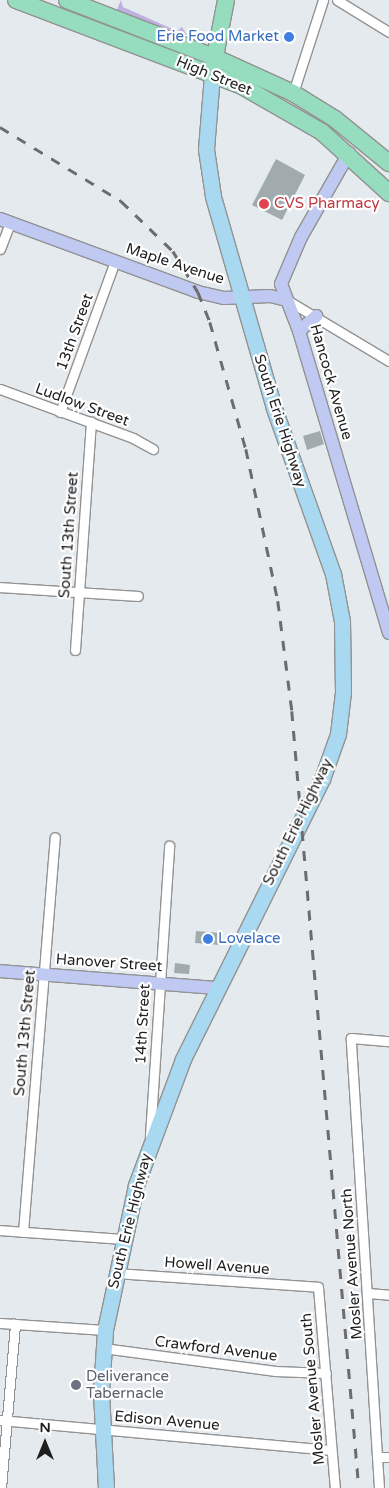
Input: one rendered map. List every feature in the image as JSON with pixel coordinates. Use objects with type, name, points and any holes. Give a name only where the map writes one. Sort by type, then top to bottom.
[{"type":"highway","name":"High Street","points":[[16,0],[212,74],[288,110],[349,153],[389,193]]},
{"type":"highway","name":"High Street","points":[[66,0],[214,57],[293,93],[334,120],[389,162]]},
{"type":"highway","name":"South Erie Highway","points":[[212,74],[226,0]]},
{"type":"main road","name":"South Erie Highway","points":[[106,1488],[102,1428],[104,1330],[122,1238],[150,1145],[183,1059],[216,988],[322,780],[338,734],[344,676],[342,621],[333,574],[289,456],[242,297],[208,169],[206,120],[212,74]]},
{"type":"street","points":[[293,93],[323,0]]},
{"type":"street","points":[[337,0],[389,32]]},
{"type":"street","name":"Hancock Avenue","points":[[349,153],[282,276],[281,284],[299,331],[385,608],[389,633]]},
{"type":"street","points":[[0,249],[5,221]]},
{"type":"street","name":"Maple Avenue","points":[[5,221],[198,292],[242,297],[270,296],[287,300],[389,361]]},
{"type":"street","name":"13th Street","points":[[60,412],[115,261]]},
{"type":"street","points":[[299,331],[316,316]]},
{"type":"street","name":"Ludlow Street","points":[[0,388],[91,422],[153,449]]},
{"type":"street","name":"South 13th Street","points":[[75,650],[91,422]]},
{"type":"street","points":[[0,587],[138,596]]},
{"type":"street","name":"South 13th Street","points":[[23,1232],[55,837]]},
{"type":"street","name":"14th Street","points":[[150,1145],[155,1038],[170,846]]},
{"type":"street","name":"Hanover Street","points":[[0,971],[159,982],[216,988]]},
{"type":"street","name":"Mosler Avenue North","points":[[379,1488],[351,1038],[389,1041]]},
{"type":"street","points":[[0,1230],[122,1238]]},
{"type":"street","name":"Howell Avenue","points":[[115,1273],[318,1287]]},
{"type":"street","name":"Mosler Avenue South","points":[[318,1287],[335,1488]]},
{"type":"street","points":[[368,1293],[389,1294]]},
{"type":"street","points":[[0,1322],[104,1330]]},
{"type":"street","points":[[1,1488],[3,1420],[15,1324]]},
{"type":"street","name":"Crawford Avenue","points":[[103,1348],[275,1371],[326,1373]]},
{"type":"street","name":"Edison Avenue","points":[[3,1420],[331,1450]]},
{"type":"street","points":[[377,1456],[389,1457]]},
{"type":"shaded area","points":[[121,0],[123,7],[177,31],[182,27],[187,35],[116,12]]},
{"type":"building","name":"CVS Pharmacy","points":[[276,159],[305,175],[282,220],[252,205]]},
{"type":"building","points":[[320,431],[324,444],[307,450],[303,436]]},
{"type":"building","name":"Lovelace","points":[[196,931],[221,933],[220,945],[195,943]]},
{"type":"building","points":[[175,963],[190,965],[189,974],[174,973]]},
{"type":"railway","points":[[0,127],[121,201],[173,251],[198,292],[210,322],[246,449],[278,601],[292,711],[359,1488]]},
{"type":"place","name":"Erie Food Market","points":[[289,37]]},
{"type":"place","name":"CVS Pharmacy","points":[[264,204]]},
{"type":"place","name":"Lovelace","points":[[208,939]]},
{"type":"place","name":"Deliverance Tabernacle","points":[[76,1385]]}]
